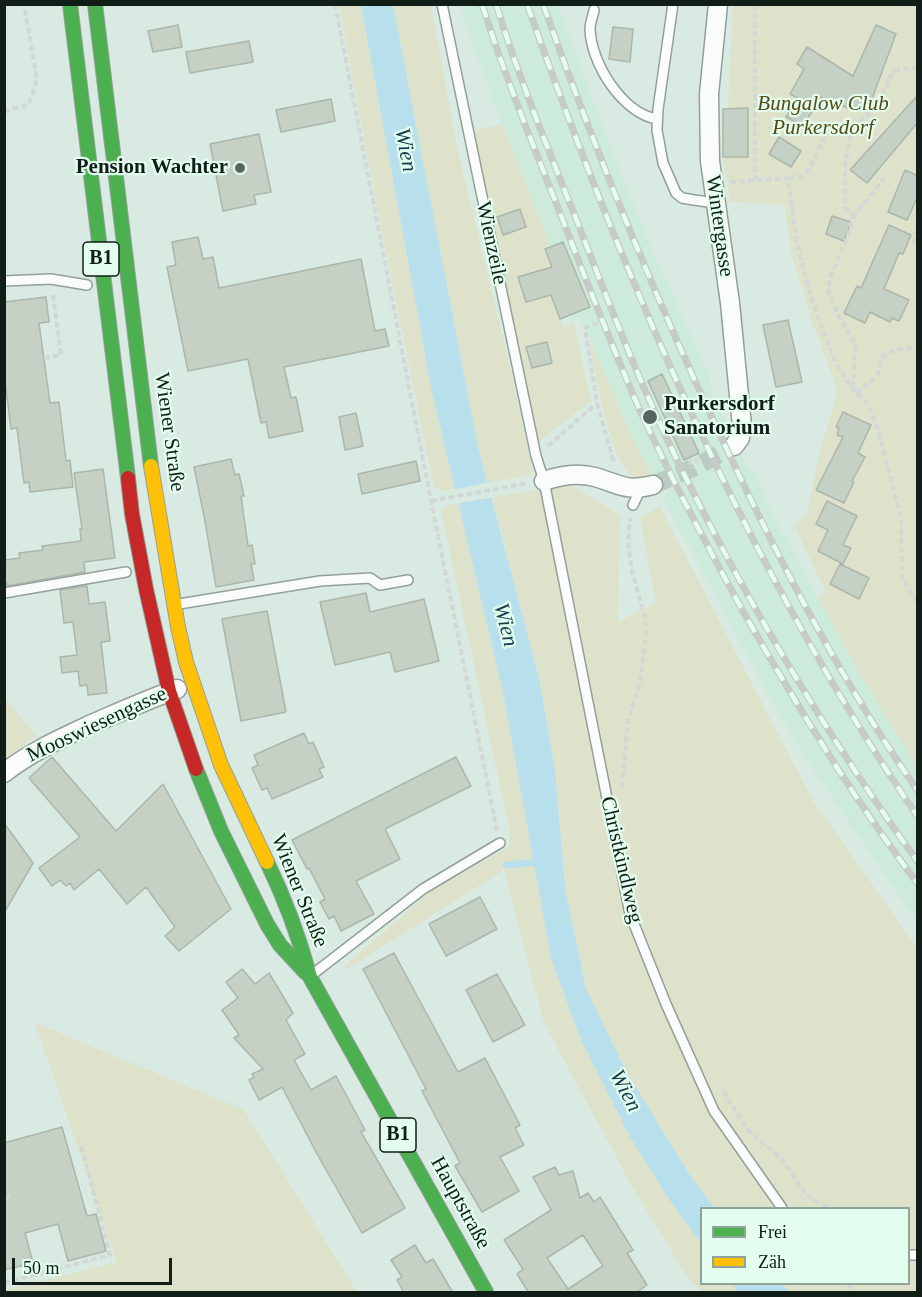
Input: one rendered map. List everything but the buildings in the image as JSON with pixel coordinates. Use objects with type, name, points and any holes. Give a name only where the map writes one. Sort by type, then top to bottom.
[{"type":"main road","name":"Wiener Straße","points":[[70,4],[132,514],[169,692],[192,762],[221,831],[267,924],[280,945],[310,977]]},
{"type":"main road","name":"Wiener Straße","points":[[95,4],[144,411],[174,605],[193,684],[230,788],[281,891],[302,947],[310,977]]},
{"type":"main road","name":"Hauptstraße","points":[[310,977],[486,1293]]},
{"type":"street","name":"Wintergasse","points":[[718,4],[709,94],[710,161],[730,303],[742,426],[740,438],[734,446]]},
{"type":"street","points":[[542,481],[566,474],[640,487]]},
{"type":"street","name":"Mooswiesengasse","points":[[4,773],[23,758],[46,745],[152,697],[193,684]]},
{"type":"lane","name":"Wienzeile","points":[[442,4],[542,481]]},
{"type":"lane","points":[[673,4],[657,119],[663,163],[676,193],[682,198],[694,200],[714,193]]},
{"type":"lane","points":[[594,10],[590,27],[592,42],[615,91],[628,106],[643,116],[657,119]]},
{"type":"lane","points":[[4,281],[51,279],[87,285]]},
{"type":"lane","name":"Christkindlweg","points":[[542,481],[630,914],[666,1004],[714,1111],[781,1207]]},
{"type":"lane","points":[[633,505],[640,487]]},
{"type":"lane","points":[[4,592],[126,572]]},
{"type":"lane","points":[[150,609],[320,581],[370,578],[380,585],[408,580]]},
{"type":"lane","points":[[310,977],[423,889],[500,843]]},
{"type":"path","points":[[4,112],[29,104],[37,79],[24,4]]},
{"type":"path","points":[[335,4],[500,843]]},
{"type":"path","points":[[755,4],[755,180]]},
{"type":"path","points":[[714,193],[755,180],[799,177],[805,173],[824,137],[838,125],[859,123],[869,113],[884,92],[894,72],[918,68]]},
{"type":"path","points":[[850,124],[851,130],[844,166],[845,207],[853,217]]},
{"type":"path","points":[[788,178],[797,243],[812,301],[835,361],[854,392],[866,402],[877,426],[901,518],[902,579],[918,604]]},
{"type":"path","points":[[854,392],[854,340],[838,317],[828,291],[830,277],[848,236],[853,217],[861,204],[884,179]]},
{"type":"path","points":[[914,244],[918,222]]},
{"type":"path","points":[[44,358],[61,355],[51,279]]},
{"type":"path","points":[[598,323],[585,328],[597,403],[610,454],[640,487]]},
{"type":"path","points":[[854,392],[878,373],[886,354],[897,349],[918,348]]},
{"type":"path","points":[[536,456],[597,403]]},
{"type":"path","points":[[695,458],[699,465]]},
{"type":"path","points":[[689,459],[693,468]]},
{"type":"path","points":[[431,501],[542,481]]},
{"type":"path","points":[[622,791],[628,721],[640,682],[646,634],[645,618],[632,571],[628,542],[629,521],[633,505]]},
{"type":"path","points":[[723,1090],[748,1130],[782,1160],[805,1193],[825,1207]]},
{"type":"path","points":[[4,1283],[110,1255],[81,1145]]},
{"type":"path","points":[[4,1198],[12,1196]]},
{"type":"shaded area","points":[[461,5],[558,5],[604,130],[653,252],[710,378],[711,390],[746,464],[756,473],[767,503],[825,611],[917,767],[917,918],[897,893],[807,760],[768,694],[663,498],[668,493],[660,475],[653,476],[637,448],[581,318],[573,320],[544,247],[550,245],[502,124],[467,28]]},
{"type":"green space","points":[[339,5],[361,5],[432,392],[455,489],[445,491],[434,487],[382,233]]},
{"type":"green space","points":[[393,5],[431,5],[457,148],[507,354],[533,474],[488,483],[478,447]]},
{"type":"green space","name":"Bungalow Club Purkersdorf","points":[[733,5],[917,5],[917,767],[863,679],[817,597],[826,592],[794,525],[807,515],[820,450],[838,391],[812,322],[791,252],[785,205],[730,202],[723,157],[723,108],[728,108]]},
{"type":"green space","points":[[502,124],[550,245],[544,247],[560,288],[550,293],[564,327],[574,323],[591,401],[536,444],[472,132]]},
{"type":"green space","points":[[589,338],[637,448],[653,476],[639,479],[629,473],[620,459],[599,393]]},
{"type":"green space","points":[[570,485],[620,515],[618,622],[656,603],[640,517],[660,507],[812,799],[917,948],[917,1292],[791,1292],[783,1285],[910,1285],[910,1207],[714,1207],[691,1177],[626,1071],[586,989],[565,888],[555,770],[539,678],[492,497]]},
{"type":"green space","points":[[458,503],[503,692],[551,958],[580,1038],[630,1137],[670,1201],[700,1242],[700,1285],[733,1285],[739,1292],[703,1292],[688,1278],[633,1188],[544,1023],[504,870],[347,969],[344,966],[437,886],[510,847],[509,828],[441,510]]},
{"type":"green space","points":[[4,697],[36,736],[5,759],[4,759]]},
{"type":"green space","points":[[35,1023],[244,1110],[357,1292],[5,1292],[5,1290],[117,1262]]},
{"type":"water","name":"Wien","points":[[361,5],[393,5],[478,447],[539,678],[555,770],[565,888],[586,989],[626,1071],[691,1177],[714,1207],[700,1207],[700,1242],[670,1201],[630,1137],[580,1038],[551,958],[503,692],[432,392]]},
{"type":"water","points":[[733,1285],[783,1285],[791,1292],[739,1292]]},
{"type":"pier","points":[[491,482],[495,497],[455,504],[452,490]]},
{"type":"waterway","points":[[506,865],[542,862]]},
{"type":"tunnel","points":[[653,485],[693,468],[734,446]]},
{"type":"railway","points":[[482,4],[520,112],[597,308],[634,397],[673,479],[744,613],[805,717],[848,785],[918,884]]},
{"type":"railway","points":[[496,4],[534,113],[615,317],[684,474],[736,574],[793,673],[885,816],[918,862]]},
{"type":"railway","points":[[527,4],[606,215],[696,424],[746,526],[800,626],[857,723],[918,817]]},
{"type":"railway","points":[[543,4],[630,232],[729,454],[816,626],[865,710],[918,791]]},
{"type":"traffic: fast","points":[[70,4],[128,478]]},
{"type":"traffic: fast","points":[[95,4],[151,466]]},
{"type":"traffic: fast","points":[[196,769],[221,831],[267,924],[280,945],[306,973]]},
{"type":"traffic: fast","points":[[267,862],[291,918],[310,977],[486,1292]]},
{"type":"traffic: slow","points":[[151,466],[186,662],[221,765],[267,862]]},
{"type":"traffic: jam","points":[[128,478],[132,514],[146,589],[169,691],[196,769]]},
{"type":"place","name":"Pension Wachter","points":[[240,168]]},
{"type":"place","name":"Purkersdorf Sanatorium","points":[[650,417]]}]
